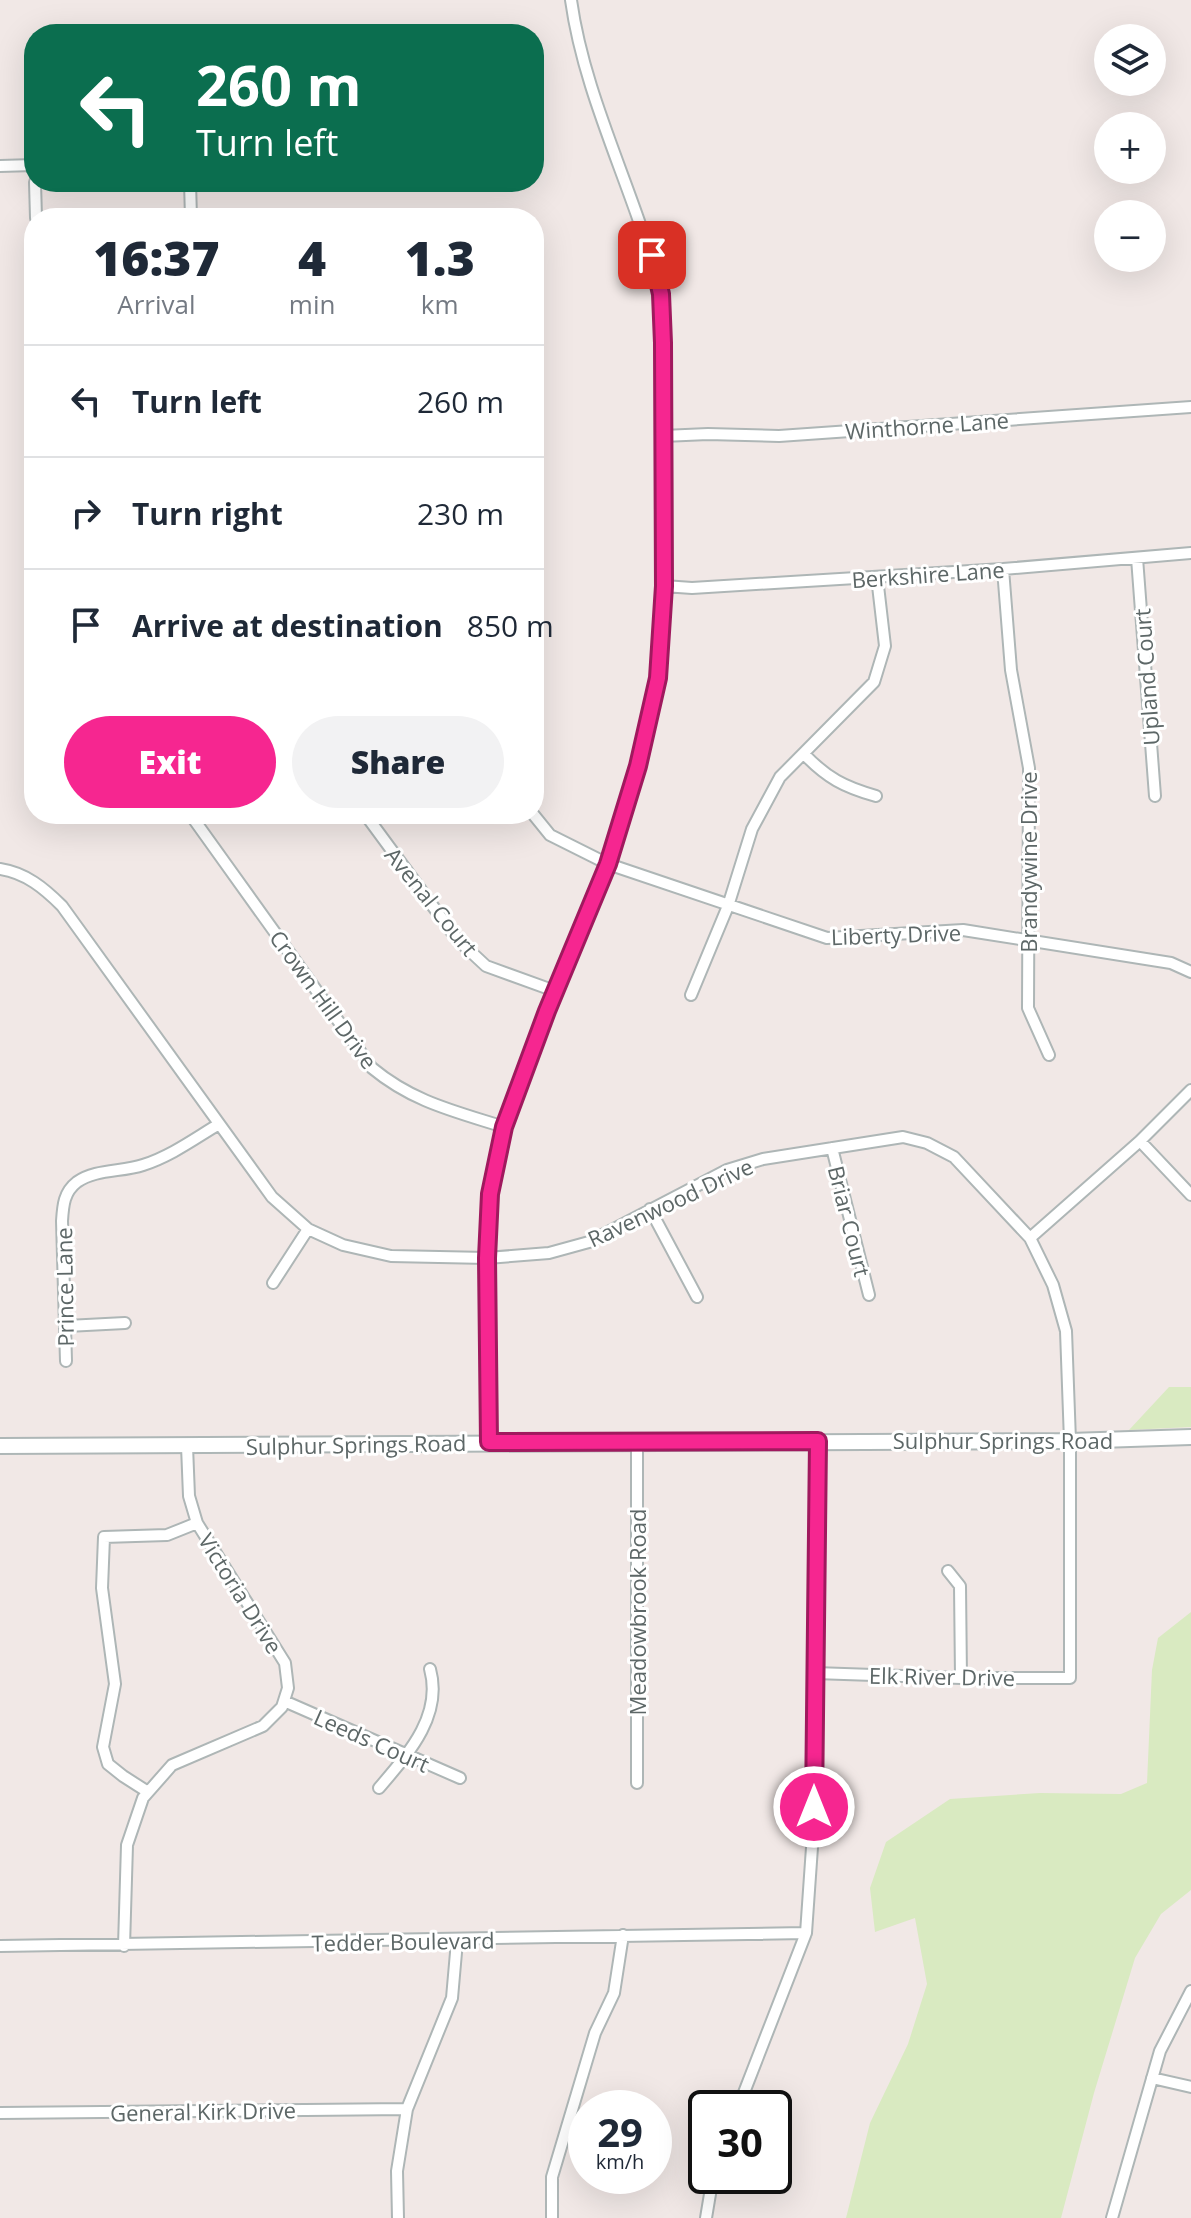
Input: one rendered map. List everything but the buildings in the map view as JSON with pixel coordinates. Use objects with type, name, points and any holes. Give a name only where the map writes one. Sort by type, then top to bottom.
[{"type":"street","points":[[489,1442],[487,1258],[490,1194],[504,1127],[555,991],[608,864],[638,766],[658,678],[664,586],[661,294],[652,255],[585,65],[571,0]]},
{"type":"street","points":[[0,166],[24,165]]},
{"type":"street","name":"Winthorne Lane","points":[[663,436],[779,436],[1191,407]]},
{"type":"street","name":"Berkshire Lane","points":[[664,586],[692,588],[877,577],[1191,553]]},
{"type":"street","name":"Upland Court","points":[[1137,558],[1155,796]]},
{"type":"street","name":"Brandywine Drive","points":[[1003,569],[1011,670],[1029,768],[1028,1008],[1049,1055]]},
{"type":"street","points":[[691,995],[728,906],[752,829],[780,777],[874,682],[885,646],[877,577]]},
{"type":"street","points":[[804,754],[819,770],[844,786],[876,796]]},
{"type":"street","name":"Crown Hill Drive","points":[[197,824],[372,1068],[414,1098],[504,1127]]},
{"type":"street","name":"Avenal Court","points":[[372,824],[457,939],[486,966],[555,991]]},
{"type":"street","name":"Liberty Drive","points":[[541,824],[550,835],[608,864],[827,938],[963,930],[1171,963],[1191,972]]},
{"type":"street","name":"Ravenwood Drive","points":[[0,869],[27,877],[47,890],[62,906],[272,1197],[308,1229],[343,1245],[391,1256],[487,1258],[549,1253],[589,1242],[727,1170],[763,1159],[903,1137],[927,1143],[954,1157],[1030,1238],[1053,1285],[1066,1331],[1070,1441],[1070,1678]]},
{"type":"street","points":[[1030,1238],[1140,1141],[1191,1090]]},
{"type":"street","name":"Prince Lane","points":[[66,1361],[62,1221],[63,1205],[69,1190],[80,1180],[96,1174],[141,1165],[173,1153],[219,1124]]},
{"type":"street","points":[[1140,1141],[1191,1195]]},
{"type":"street","name":"Briar Court","points":[[832,1148],[869,1295]]},
{"type":"street","points":[[650,1209],[697,1297]]},
{"type":"street","points":[[273,1283],[308,1229]]},
{"type":"street","points":[[67,1326],[125,1323]]},
{"type":"street","name":"Sulphur Springs Road","points":[[0,1446],[1070,1441],[1191,1437]]},
{"type":"street","points":[[745,2090],[806,1933],[813,1833],[818,1441]]},
{"type":"street","name":"Meadowbrook Road","points":[[637,1442],[637,1783]]},
{"type":"street","name":"Victoria Drive","points":[[187,1446],[189,1496],[197,1523],[285,1663],[288,1688],[284,1701]]},
{"type":"street","points":[[148,1792],[108,1764],[103,1747],[115,1684],[102,1588],[104,1537],[167,1535],[197,1523]]},
{"type":"street","points":[[948,1571],[960,1586],[961,1678]]},
{"type":"street","points":[[379,1788],[406,1757],[434,1704],[430,1669]]},
{"type":"street","name":"Elk River Drive","points":[[815,1673],[1070,1678]]},
{"type":"street","points":[[124,1946],[127,1845],[143,1798],[172,1765],[263,1726],[284,1701]]},
{"type":"street","name":"Leeds Court","points":[[284,1701],[406,1757],[460,1778]]},
{"type":"street","name":"Tedder Boulevard","points":[[0,1946],[806,1933]]},
{"type":"street","points":[[552,2218],[552,2177],[595,2033],[614,1993],[623,1935]]},
{"type":"street","points":[[398,2218],[397,2171],[407,2109],[452,1998],[457,1941]]},
{"type":"street","points":[[1112,2218],[1160,2051],[1191,1991]]},
{"type":"street","points":[[1152,2078],[1191,2087]]},
{"type":"street","name":"General Kirk Drive","points":[[0,2113],[407,2109]]},
{"type":"street","points":[[706,2218],[710,2194]]},
{"type":"green space","points":[[1169,1387],[1191,1387],[1191,1427],[1129,1430]]},
{"type":"green space","points":[[1191,1612],[1191,1890],[1161,1914],[1135,1958],[1094,2093],[1061,2218],[846,2218],[870,2123],[908,2044],[927,1984],[915,1918],[875,1932],[870,1888],[886,1842],[950,1799],[1040,1793],[1121,1794],[1147,1783],[1152,1670],[1158,1638]]},
{"type":"route","points":[[652,255],[661,294],[663,343],[664,586],[658,678],[638,766],[608,864],[547,1011],[504,1127],[490,1194],[487,1258],[489,1442],[818,1441],[814,1586],[814,1807]]}]
